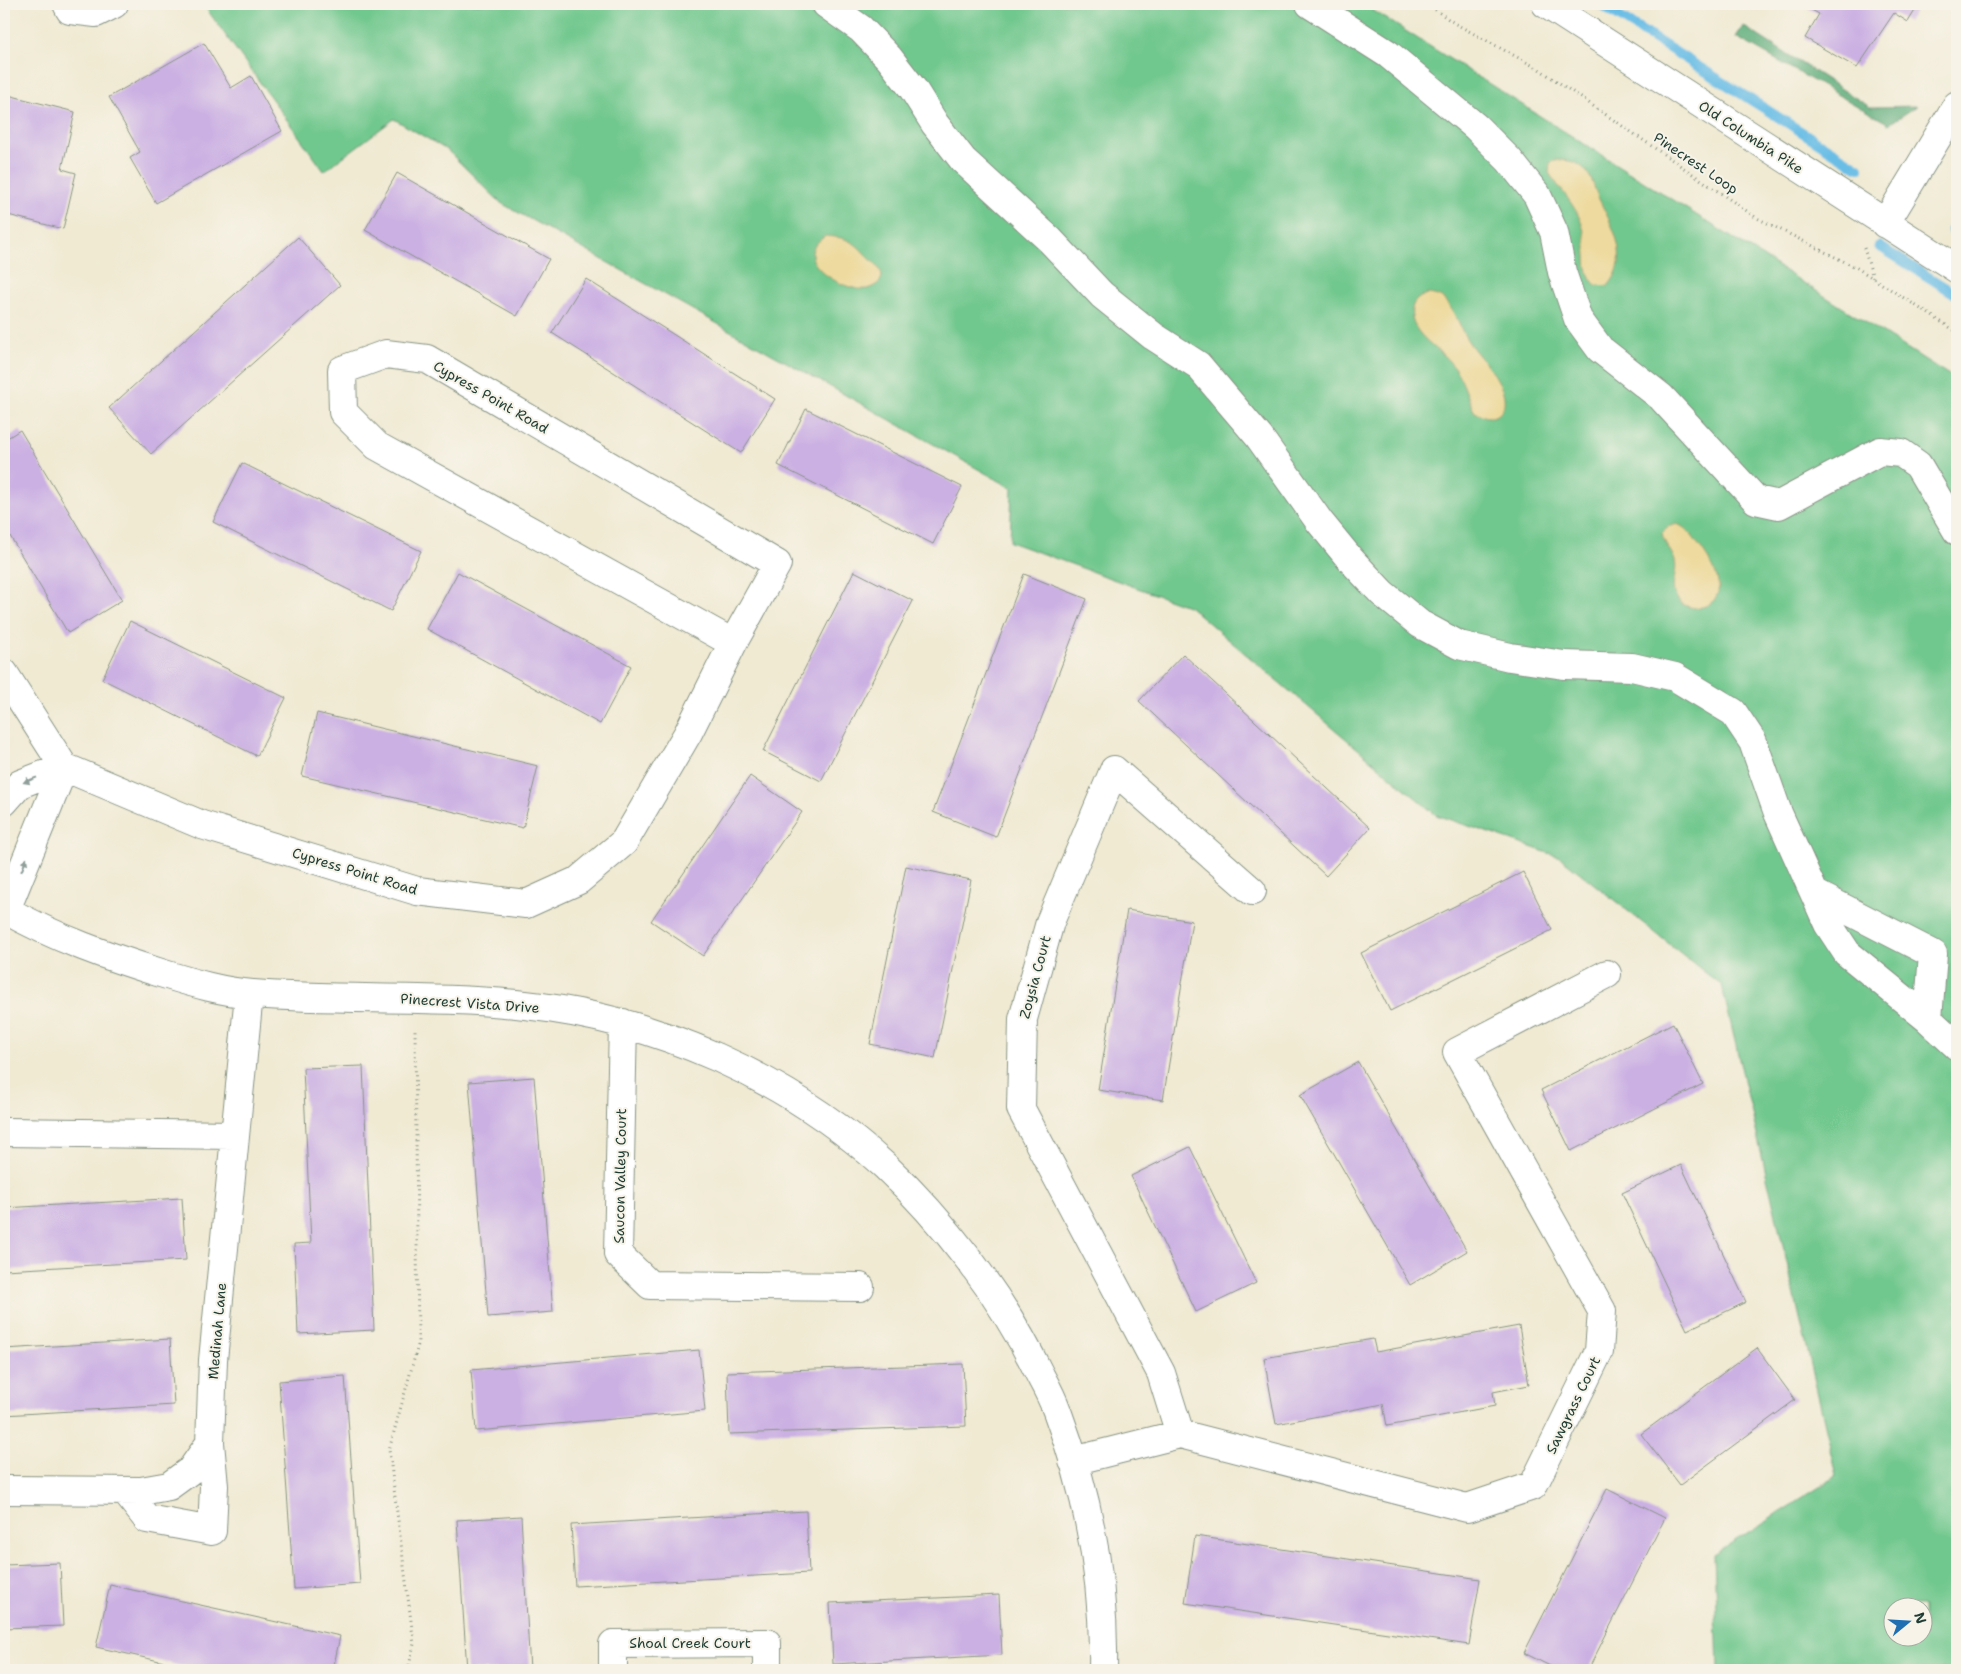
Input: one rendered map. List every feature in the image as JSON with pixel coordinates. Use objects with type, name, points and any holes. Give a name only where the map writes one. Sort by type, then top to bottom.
[{"type":"street","points":[[67,4],[70,10],[96,13],[114,4]]},
{"type":"street","points":[[826,4],[861,29],[889,58],[913,89],[935,124],[963,160],[1050,240],[1102,295],[1153,336],[1198,365],[1259,437],[1319,521],[1350,559],[1382,594],[1420,624],[1460,645],[1510,657],[1564,665],[1632,667],[1675,676],[1733,712],[1753,742],[1778,813],[1828,924],[1847,953],[1928,1018],[1957,1046]]},
{"type":"street","points":[[1310,4],[1388,54],[1476,127],[1509,160],[1537,196],[1554,232],[1562,272],[1578,319],[1600,349],[1661,397],[1756,500],[1779,505],[1880,451],[1901,453],[1918,465],[1957,532]]},
{"type":"street","name":"Old Columbia Pike","points":[[1546,4],[1957,269]]},
{"type":"street","points":[[1885,224],[1957,105]]},
{"type":"street","name":"Cypress Point Road","points":[[64,767],[202,825],[417,891],[526,904],[579,880],[624,842],[688,734],[733,643],[777,564],[428,359],[386,354],[342,370],[343,412],[377,446],[733,643]]},
{"type":"street","points":[[4,673],[64,767]]},
{"type":"street","points":[[4,802],[20,784],[64,767]]},
{"type":"street","points":[[5,910],[64,767]]},
{"type":"street","name":"Zoysia Court","points":[[1180,1434],[1161,1373],[1021,1109],[1022,1019],[1050,922],[1114,770],[1252,891]]},
{"type":"street","points":[[1814,893],[1933,954],[1928,1018]]},
{"type":"street","name":"Pinecrest Vista Drive","points":[[5,910],[37,927],[112,959],[199,985],[249,994],[525,1004],[623,1023],[703,1051],[770,1084],[835,1125],[885,1166],[941,1223],[991,1288],[1023,1340],[1056,1408],[1083,1490],[1098,1565],[1103,1636],[1103,1670]]},
{"type":"street","name":"Sawgrass Court","points":[[1074,1461],[1180,1434],[1467,1508],[1533,1486],[1599,1351],[1602,1311],[1456,1052],[1607,974]]},
{"type":"street","name":"Medinah Lane","points":[[125,1491],[147,1520],[212,1531],[214,1486],[210,1443],[213,1360],[249,994]]},
{"type":"street","name":"Saucon Valley Court","points":[[623,1023],[618,1254],[650,1285],[860,1286]]},
{"type":"street","points":[[4,1132],[235,1135]]},
{"type":"street","points":[[4,1490],[141,1491],[169,1486],[192,1470],[210,1443]]},
{"type":"street","name":"Shoal Creek Court","points":[[613,1670],[613,1644],[757,1643],[766,1643],[767,1670]]},
{"type":"path","name":"Pinecrest Loop","points":[[1427,4],[1454,23],[1539,69],[1757,218],[1857,268],[1957,332]]},
{"type":"path","points":[[408,1670],[414,1644],[389,1450],[418,1346],[415,999]]},
{"type":"green space","points":[[203,4],[1363,4],[1957,380],[1957,1670],[1718,1669],[1714,1554],[1837,1476],[1722,986],[1560,857],[1436,815],[1190,607],[1010,542],[1012,488],[501,203],[447,150],[394,119],[324,171]]},
{"type":"green space","points":[[1743,26],[1870,107],[1917,106],[1889,124],[1736,37]]},
{"type":"sand","points":[[1557,160],[1573,162],[1588,173],[1613,230],[1619,252],[1619,264],[1608,286],[1596,285],[1589,274],[1586,262],[1586,243],[1580,219],[1549,173],[1550,163]]},
{"type":"sand","points":[[825,236],[842,238],[856,245],[879,269],[882,277],[880,281],[870,288],[854,288],[826,275],[818,268],[812,254],[815,246]]},
{"type":"sand","points":[[1428,294],[1443,299],[1448,305],[1466,338],[1496,377],[1503,392],[1504,400],[1504,406],[1498,415],[1487,417],[1474,411],[1456,371],[1447,359],[1418,331],[1412,315],[1413,305],[1419,298]]},
{"type":"sand","points":[[1677,524],[1688,531],[1709,560],[1717,578],[1718,592],[1715,599],[1701,607],[1693,608],[1685,605],[1678,600],[1674,592],[1675,561],[1662,534],[1667,527]]},
{"type":"building","points":[[1811,4],[1919,4],[1908,22],[1894,13],[1857,68],[1805,38],[1819,14],[1808,8]]},
{"type":"building","points":[[204,43],[231,88],[251,76],[282,131],[156,203],[130,158],[140,152],[109,97]]},
{"type":"building","points":[[4,94],[75,112],[62,169],[76,173],[63,229],[4,214]]},
{"type":"building","points":[[397,173],[549,259],[517,316],[365,230]]},
{"type":"building","points":[[298,237],[340,285],[151,454],[109,408]]},
{"type":"building","points":[[586,279],[775,399],[741,453],[552,333]]},
{"type":"building","points":[[806,409],[962,487],[933,544],[778,465]]},
{"type":"building","points":[[20,430],[122,600],[68,633],[4,526],[4,440]]},
{"type":"building","points":[[242,463],[421,551],[391,611],[213,522]]},
{"type":"building","points":[[854,571],[913,601],[821,781],[763,751]]},
{"type":"building","points":[[458,572],[631,666],[600,724],[427,629]]},
{"type":"building","points":[[1024,574],[1087,599],[996,837],[933,812]]},
{"type":"building","points":[[130,621],[286,698],[257,756],[102,679]]},
{"type":"building","points":[[1183,654],[1370,828],[1326,876],[1139,701]]},
{"type":"building","points":[[317,713],[538,766],[523,828],[302,776]]},
{"type":"building","points":[[750,776],[802,812],[703,956],[651,921]]},
{"type":"building","points":[[906,866],[971,880],[935,1058],[870,1044]]},
{"type":"building","points":[[1523,872],[1552,930],[1390,1011],[1361,953]]},
{"type":"building","points":[[1127,910],[1192,921],[1163,1100],[1098,1090]]},
{"type":"building","points":[[1673,1023],[1703,1084],[1571,1151],[1541,1090]]},
{"type":"building","points":[[1358,1062],[1467,1251],[1410,1285],[1300,1095]]},
{"type":"building","points":[[363,1066],[374,1330],[298,1334],[294,1244],[311,1243],[303,1068]]},
{"type":"building","points":[[534,1077],[553,1312],[488,1317],[469,1082]]},
{"type":"building","points":[[1190,1147],[1256,1283],[1196,1312],[1131,1176]]},
{"type":"building","points":[[1681,1165],[1746,1302],[1687,1330],[1622,1193]]},
{"type":"building","points":[[182,1198],[186,1260],[4,1270],[4,1208]]},
{"type":"building","points":[[1519,1326],[1529,1385],[1493,1392],[1495,1406],[1387,1426],[1383,1404],[1276,1424],[1264,1358],[1373,1339],[1376,1352]]},
{"type":"building","points":[[170,1339],[174,1405],[4,1415],[4,1349]]},
{"type":"building","points":[[1757,1348],[1795,1400],[1680,1485],[1641,1434]]},
{"type":"building","points":[[699,1350],[705,1411],[476,1431],[471,1370]]},
{"type":"building","points":[[963,1364],[966,1426],[729,1434],[727,1372]]},
{"type":"building","points":[[345,1376],[360,1584],[294,1589],[279,1381]]},
{"type":"building","points":[[1607,1489],[1665,1518],[1588,1670],[1558,1670],[1524,1653]]},
{"type":"building","points":[[806,1511],[809,1573],[575,1586],[571,1525]]},
{"type":"building","points":[[521,1516],[530,1670],[467,1670],[457,1520]]},
{"type":"building","points":[[1195,1536],[1480,1579],[1469,1645],[1185,1603]]},
{"type":"building","points":[[60,1563],[63,1626],[4,1628],[4,1565]]},
{"type":"building","points":[[110,1585],[340,1636],[333,1670],[200,1670],[96,1647]]},
{"type":"building","points":[[999,1595],[1002,1655],[833,1664],[830,1603]]},
{"type":"waterway","points":[[1599,4],[1859,168]]},
{"type":"waterway","points":[[1952,230],[1957,233]]},
{"type":"waterway","points":[[1879,246],[1957,295]]}]
